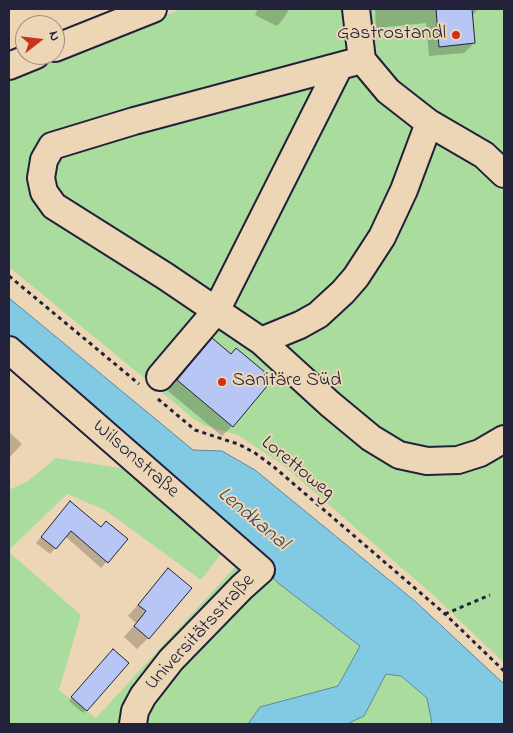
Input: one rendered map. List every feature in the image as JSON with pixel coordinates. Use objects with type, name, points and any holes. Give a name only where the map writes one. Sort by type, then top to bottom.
[{"type":"street","points":[[65,44],[153,9]]},
{"type":"street","points":[[151,386],[216,311],[351,64],[356,9]]},
{"type":"street","points":[[351,64],[428,123],[484,155],[504,174]]},
{"type":"street","points":[[351,64],[86,134],[52,146],[44,160],[41,178],[44,192],[54,206],[165,276],[261,340],[330,404],[371,438],[399,455],[427,461],[458,460],[480,452],[504,439]]},
{"type":"street","points":[[261,340],[300,325],[318,315],[356,277],[382,237],[404,190],[428,123]]},
{"type":"street","name":"Wilsonstraße","points":[[9,350],[261,570]]},
{"type":"street","name":"Universitätsstraße","points":[[133,724],[135,711],[143,696],[171,660],[242,586],[261,570]]},
{"type":"path","name":"Lorettoweg","points":[[9,276],[151,386],[195,430],[238,444],[255,453],[274,467],[445,614],[504,671]]},
{"type":"path","points":[[445,614],[490,595]]},
{"type":"green space","points":[[181,9],[504,9],[504,663],[433,595],[283,465],[238,435],[206,426],[194,419],[9,267],[9,76],[37,65],[65,65],[65,54]]},
{"type":"green space","points":[[56,458],[126,469],[223,551],[201,580],[105,510],[67,494],[9,550],[9,490],[28,481]]},
{"type":"green space","points":[[9,552],[81,615],[59,690],[96,718],[248,553],[278,583],[360,646],[339,686],[260,707],[248,724],[9,724]]},
{"type":"green space","points":[[386,674],[401,676],[427,698],[432,724],[347,724],[364,716]]},
{"type":"water","name":"Lendkanal","points":[[9,298],[193,450],[222,451],[255,470],[416,602],[504,684],[504,724],[432,724],[427,698],[401,676],[386,674],[364,716],[347,724],[248,724],[260,707],[338,686],[360,646],[278,583],[248,553],[9,342]]},
{"type":"building","points":[[436,9],[472,9],[475,43],[439,47]]},
{"type":"building","name":"Sanitäre Süd","points":[[212,338],[231,354],[236,348],[266,373],[261,379],[268,385],[233,427],[177,380]]},
{"type":"building","points":[[70,501],[101,527],[106,521],[128,539],[108,563],[71,531],[56,549],[41,537]]},
{"type":"building","points":[[168,568],[192,588],[149,639],[134,626],[146,611],[138,605]]},
{"type":"building","points":[[113,649],[129,663],[87,711],[71,697]]},
{"type":"place","name":"Gastrostandl","points":[[456,35]]},
{"type":"place","name":"Sanitäre Süd","points":[[222,382]]}]
